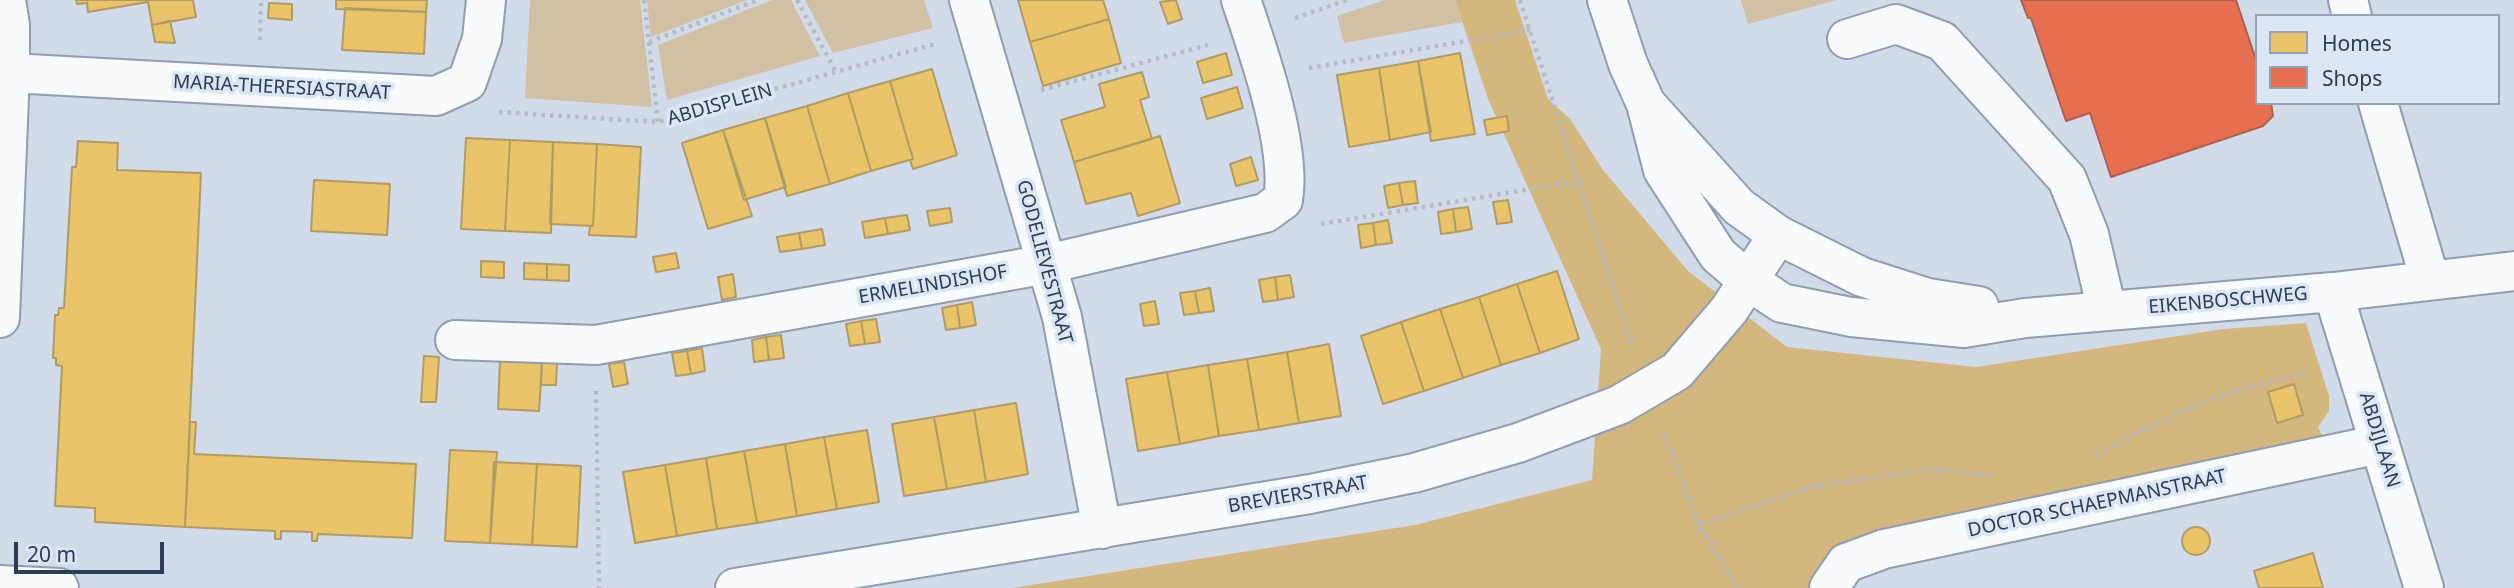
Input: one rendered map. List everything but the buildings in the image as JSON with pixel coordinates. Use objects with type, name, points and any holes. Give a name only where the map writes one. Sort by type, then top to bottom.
[{"type":"street","points":[[0,318],[10,73],[10,25],[6,0]]},
{"type":"street","points":[[467,82],[482,39],[485,0]]},
{"type":"street","name":"EIKENBOSCHWEG","points":[[1607,0],[1628,65],[1646,104],[1663,170],[1718,255],[1747,280],[1782,303],[1851,317],[1964,328],[2025,318],[2333,292],[2514,271]]},
{"type":"street","name":"GODELIEVESTRAAT","points":[[974,16],[1062,317],[1102,529]]},
{"type":"street","points":[[1246,16],[1260,52],[1287,177],[1283,200]]},
{"type":"street","points":[[1847,39],[1896,24],[1942,41],[2067,179],[2089,234],[2107,312]]},
{"type":"street","name":"MARIA-THERESIASTRAAT","points":[[10,73],[436,96],[467,82]]},
{"type":"street","name":"EIKENBOSCHWEG","points":[[1646,104],[1739,207],[1778,235],[1863,276],[1928,298],[1970,303],[2025,318]]},
{"type":"street","points":[[2379,105],[2430,280]]},
{"type":"street","name":"ERMELINDISHOF","points":[[455,340],[596,345],[1047,264],[1265,213],[1283,200]]},
{"type":"street","name":"BREVIERSTRAAT","points":[[735,588],[1102,529],[1414,473],[1518,443],[1619,405],[1677,371],[1729,310],[1778,235]]},
{"type":"street","name":"ABDIJLAAN","points":[[2333,292],[2424,588]]},
{"type":"street","name":"DOCTOR SCHAEPMANSTRAAT","points":[[1829,588],[1846,564],[1884,549],[2380,444]]},
{"type":"street","points":[[0,585],[59,588]]},
{"type":"path","points":[[644,0],[658,122]]},
{"type":"path","points":[[649,42],[758,0]]},
{"type":"path","points":[[797,0],[836,72]]},
{"type":"path","points":[[1291,20],[1347,0]]},
{"type":"path","points":[[1520,0],[1646,387],[1699,525],[1738,588]]},
{"type":"path","name":"ABDISPLEIN","points":[[467,82],[494,112],[658,122],[836,72],[974,16]]},
{"type":"path","points":[[999,101],[1246,16]]},
{"type":"path","points":[[1305,69],[1530,30]]},
{"type":"path","points":[[1283,200],[1317,225],[1579,181]]},
{"type":"path","points":[[596,345],[599,588]]},
{"type":"path","points":[[2086,461],[2144,429],[2216,397],[2305,373],[2352,355]]},
{"type":"path","points":[[1699,525],[1810,487],[1931,468],[2000,476]]},
{"type":"shaded area","points":[[530,0],[640,0],[652,107],[525,98]]},
{"type":"shaded area","points":[[647,0],[747,0],[651,37]]},
{"type":"shaded area","points":[[772,0],[791,0],[820,56],[667,100],[658,45]]},
{"type":"shaded area","points":[[805,0],[924,0],[933,28],[833,53]]},
{"type":"shaded area","points":[[1385,0],[1455,0],[1462,22],[1344,43],[1337,16]]},
{"type":"shaded area","points":[[1455,0],[1515,0],[1548,99],[1570,119],[1603,170],[1688,271],[1787,347],[1976,367],[2224,329],[2306,323],[2329,396],[2329,411],[2318,427],[2325,441],[1811,588],[1012,588],[1415,525],[1592,480],[1601,349],[1488,99]]},
{"type":"shaded area","points":[[1741,0],[1837,0],[1748,24]]}]
